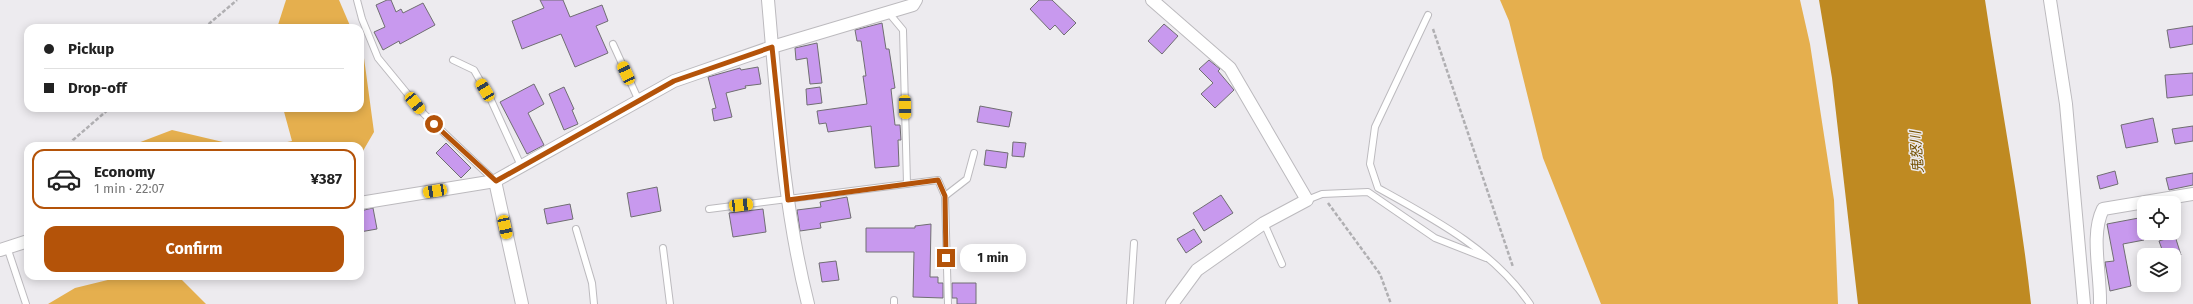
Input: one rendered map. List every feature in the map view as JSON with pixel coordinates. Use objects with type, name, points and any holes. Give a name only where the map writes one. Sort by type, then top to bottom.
[{"type":"street","points":[[768,0],[788,200],[800,274],[808,304]]},
{"type":"street","points":[[364,202],[496,181],[522,168],[674,81],[772,47],[912,5],[916,0]]},
{"type":"street","points":[[1152,0],[1230,68],[1307,200],[1264,223],[1197,270],[1172,304]]},
{"type":"street","points":[[2050,0],[2066,104],[2084,304]]},
{"type":"street","points":[[496,181],[522,304]]},
{"type":"street","points":[[2100,304],[2101,283],[2096,244],[2097,221],[2103,209],[2193,194]]},
{"type":"street","points":[[3,248],[24,242]]},
{"type":"lane","points":[[357,0],[362,19],[378,58],[424,114],[496,181]]},
{"type":"lane","points":[[888,12],[902,30],[907,184]]},
{"type":"lane","points":[[1428,15],[1375,127],[1370,164],[1378,188],[1441,223],[1494,262],[1511,278],[1530,304]]},
{"type":"lane","points":[[613,44],[639,102]]},
{"type":"lane","points":[[453,60],[474,70],[491,100],[522,168]]},
{"type":"lane","points":[[945,196],[967,179],[974,153]]},
{"type":"lane","points":[[709,208],[788,200],[938,180],[945,196],[948,304]]},
{"type":"lane","points":[[1307,200],[1322,194],[1368,192],[1435,238],[1494,262]]},
{"type":"lane","points":[[1264,223],[1282,264]]},
{"type":"lane","points":[[576,229],[592,283],[594,304]]},
{"type":"lane","points":[[1130,304],[1134,243]]},
{"type":"lane","points":[[3,248],[26,304]]},
{"type":"lane","points":[[663,248],[670,304]]},
{"type":"path","points":[[209,24],[237,0]]},
{"type":"path","points":[[1428,15],[1514,269]]},
{"type":"path","points":[[72,142],[105,112]]},
{"type":"path","points":[[1322,194],[1380,274],[1391,304]]},
{"type":"shaded area","points":[[286,0],[339,0],[349,24],[278,24]]},
{"type":"shaded area","points":[[1500,0],[1800,0],[1810,44],[1834,200],[1838,304],[1601,304],[1543,158],[1509,21]]},
{"type":"shaded area","points":[[364,58],[374,132],[364,149],[364,142],[287,142],[292,141],[284,112],[364,112]]},
{"type":"shaded area","points":[[172,130],[223,142],[140,142]]},
{"type":"shaded area","points":[[108,280],[182,280],[206,304],[48,304],[75,288]]},
{"type":"water","name":"鬼怒川","points":[[1819,0],[1985,0],[2016,190],[2031,304],[1858,304],[1832,78]]},
{"type":"building","points":[[387,0],[391,0],[396,12],[401,9],[403,13],[423,3],[435,25],[400,44],[399,41],[383,50],[374,32],[385,27],[376,5]]},
{"type":"building","points":[[540,0],[563,0],[570,17],[602,5],[608,21],[596,26],[608,53],[575,67],[561,34],[522,49],[512,21],[544,8]]},
{"type":"building","points":[[1039,0],[1052,0],[1076,23],[1064,35],[1055,25],[1050,30],[1030,9]]},
{"type":"building","points":[[882,23],[886,49],[889,49],[895,88],[891,89],[895,125],[900,125],[901,140],[898,140],[899,166],[875,168],[871,126],[828,132],[826,123],[819,124],[817,111],[867,104],[863,76],[866,76],[861,41],[857,41],[855,30]]},
{"type":"building","points":[[1164,24],[1178,36],[1162,54],[1148,41]]},
{"type":"building","points":[[2193,26],[2193,44],[2170,48],[2167,30]]},
{"type":"building","points":[[817,43],[822,83],[810,84],[807,58],[796,60],[795,48]]},
{"type":"building","points":[[1209,60],[1220,69],[1218,71],[1234,90],[1215,108],[1201,94],[1213,83],[1199,69]]},
{"type":"building","points":[[758,67],[761,84],[745,86],[746,88],[726,93],[732,117],[714,121],[712,109],[716,108],[708,77],[740,68],[741,70]]},
{"type":"building","points":[[2193,73],[2193,95],[2167,98],[2165,75]]},
{"type":"building","points":[[534,84],[544,104],[528,113],[544,145],[527,154],[500,102]]},
{"type":"building","points":[[564,87],[574,109],[572,110],[578,124],[564,130],[549,94]]},
{"type":"building","points":[[820,87],[822,103],[807,105],[806,89]]},
{"type":"building","points":[[980,106],[1012,112],[1009,127],[977,122]]},
{"type":"building","points":[[2153,118],[2158,142],[2126,148],[2121,125]]},
{"type":"building","points":[[2193,126],[2193,141],[2175,144],[2172,129]]},
{"type":"building","points":[[1013,142],[1026,143],[1024,157],[1012,156]]},
{"type":"building","points":[[446,143],[471,168],[461,178],[436,153]]},
{"type":"building","points":[[986,150],[1008,153],[1006,168],[984,165]]},
{"type":"building","points":[[2115,171],[2118,184],[2100,189],[2097,176]]},
{"type":"building","points":[[2193,173],[2193,185],[2169,190],[2166,178]]},
{"type":"building","points":[[657,187],[661,211],[631,217],[627,193]]},
{"type":"building","points":[[1221,195],[1233,213],[1204,231],[1193,213]]},
{"type":"building","points":[[847,197],[851,218],[820,223],[821,228],[800,231],[797,210],[821,207],[820,202]]},
{"type":"building","points":[[570,204],[573,219],[547,224],[544,209]]},
{"type":"building","points":[[373,208],[377,229],[364,231],[364,210]]},
{"type":"building","points":[[763,209],[766,232],[733,237],[729,213]]},
{"type":"building","points":[[2137,218],[2137,240],[2144,240],[2123,244],[2131,286],[2110,291],[2105,262],[2114,261],[2107,224]]},
{"type":"building","points":[[931,224],[930,277],[938,277],[938,283],[943,283],[943,298],[913,297],[914,252],[866,252],[866,228],[915,228],[915,226]]},
{"type":"building","points":[[1194,229],[1202,242],[1186,253],[1177,239]]},
{"type":"building","points":[[2176,240],[2179,248],[2162,248],[2159,241]]},
{"type":"building","points":[[836,261],[839,280],[822,282],[819,263]]},
{"type":"building","points":[[952,283],[976,283],[976,304],[957,304],[957,298],[952,298]]},
{"type":"route","points":[[434,124],[496,181],[522,168],[674,81],[772,47],[788,200],[938,180],[945,196],[946,258]]}]
